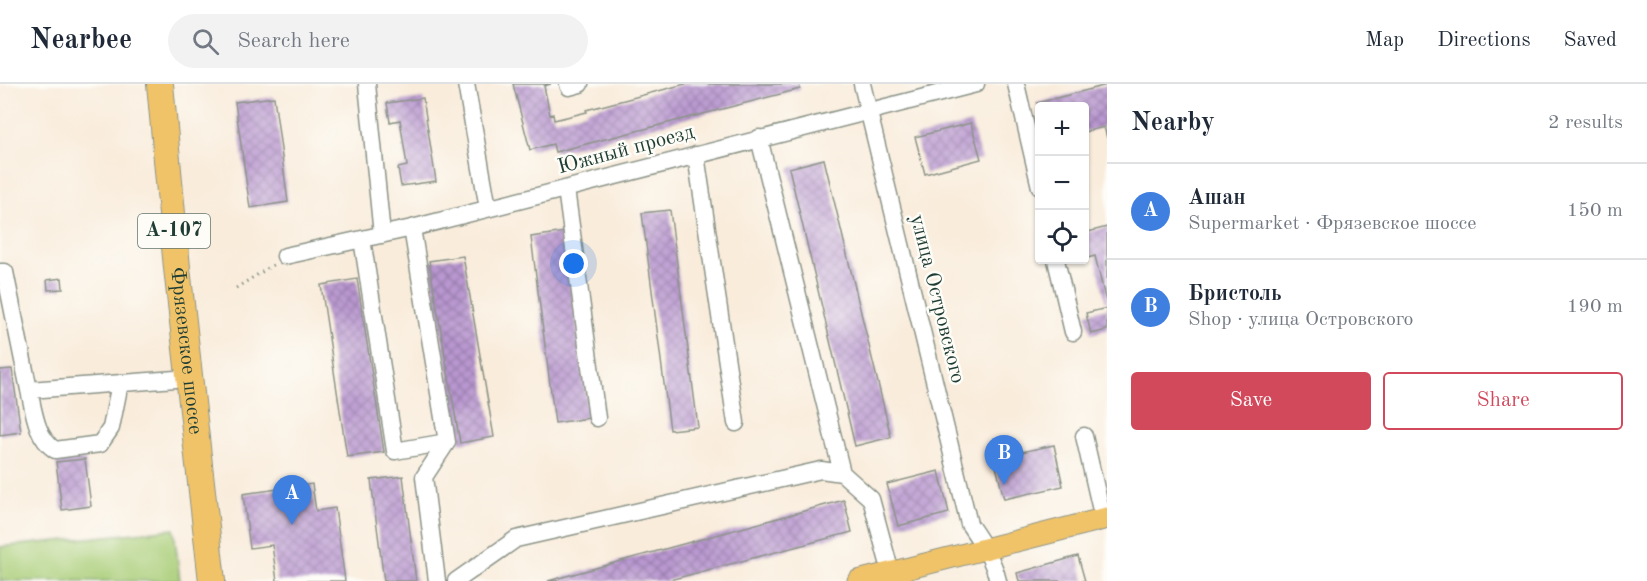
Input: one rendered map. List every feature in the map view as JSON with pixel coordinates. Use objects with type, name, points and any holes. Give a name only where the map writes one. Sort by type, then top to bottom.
[{"type":"highway","name":"Фрязевское шоссе","points":[[160,84],[212,581]]},
{"type":"main road","points":[[858,581],[1105,518]]},
{"type":"street","points":[[367,84],[382,235]]},
{"type":"street","points":[[466,84],[488,208]]},
{"type":"street","points":[[568,84],[568,87],[580,84]]},
{"type":"street","name":"улица Островского","points":[[862,84],[969,524],[986,549]]},
{"type":"street","name":"Южный проезд","points":[[285,256],[412,228],[976,84]]},
{"type":"street","points":[[1016,84],[1035,166]]},
{"type":"street","points":[[759,138],[842,473]]},
{"type":"street","points":[[696,155],[736,423]]},
{"type":"street","points":[[566,189],[597,418]]},
{"type":"street","points":[[412,228],[447,442],[424,477],[436,581]]},
{"type":"street","points":[[362,239],[395,451],[447,442]]},
{"type":"street","points":[[1057,264],[1073,332]]},
{"type":"street","points":[[0,272],[5,272],[37,425],[46,444],[55,450],[100,444],[111,428],[120,383]]},
{"type":"street","points":[[29,390],[189,378]]},
{"type":"street","points":[[1083,436],[1105,518]]},
{"type":"street","points":[[456,581],[516,539],[821,470],[842,473],[871,499],[891,573]]},
{"type":"street","points":[[986,549],[998,581]]},
{"type":"path","points":[[236,288],[285,256]]},
{"type":"green space","points":[[174,529],[180,581],[0,581],[0,547]]},
{"type":"building","points":[[513,84],[551,84],[544,86],[550,115],[553,114],[554,120],[685,84],[799,84],[800,89],[555,152],[553,144],[530,150]]},
{"type":"building","points":[[1107,85],[1107,138],[1104,127],[1089,131],[1089,102],[1041,102]]},
{"type":"building","points":[[274,97],[288,202],[250,208],[235,102]]},
{"type":"building","points":[[423,98],[436,181],[401,186],[398,168],[407,166],[400,120],[390,122],[387,103]]},
{"type":"building","points":[[971,123],[981,159],[925,174],[915,137]]},
{"type":"building","points":[[824,159],[891,437],[855,446],[789,168]]},
{"type":"building","points":[[670,210],[698,427],[670,430],[642,213]]},
{"type":"building","points":[[1107,227],[1107,302],[1095,256],[1089,258],[1089,232]]},
{"type":"building","points":[[565,232],[589,418],[555,423],[531,237]]},
{"type":"building","points":[[463,256],[494,437],[460,443],[429,261]]},
{"type":"building","points":[[62,278],[63,289],[48,290],[47,280]]},
{"type":"building","points":[[357,279],[384,452],[347,457],[321,285]]},
{"type":"building","points":[[1107,308],[1107,330],[1091,334],[1086,313]]},
{"type":"building","points":[[12,369],[21,432],[0,435],[0,370]]},
{"type":"building","points":[[1054,445],[1063,486],[1004,499],[994,458]]},
{"type":"building","points":[[85,459],[91,506],[62,510],[56,462]]},
{"type":"building","points":[[939,471],[949,513],[898,526],[887,484]]},
{"type":"building","points":[[403,476],[416,581],[384,581],[371,480]]},
{"type":"building","points":[[312,484],[316,511],[335,508],[345,581],[277,581],[272,545],[250,548],[243,494]]},
{"type":"building","points":[[844,500],[852,532],[666,581],[548,581]]},
{"type":"building","points":[[1078,556],[1085,581],[1019,581],[1017,573]]},
{"type":"place","name":"Бристоль","points":[[1004,485]]},
{"type":"place","name":"Ашан","points":[[292,525]]}]
